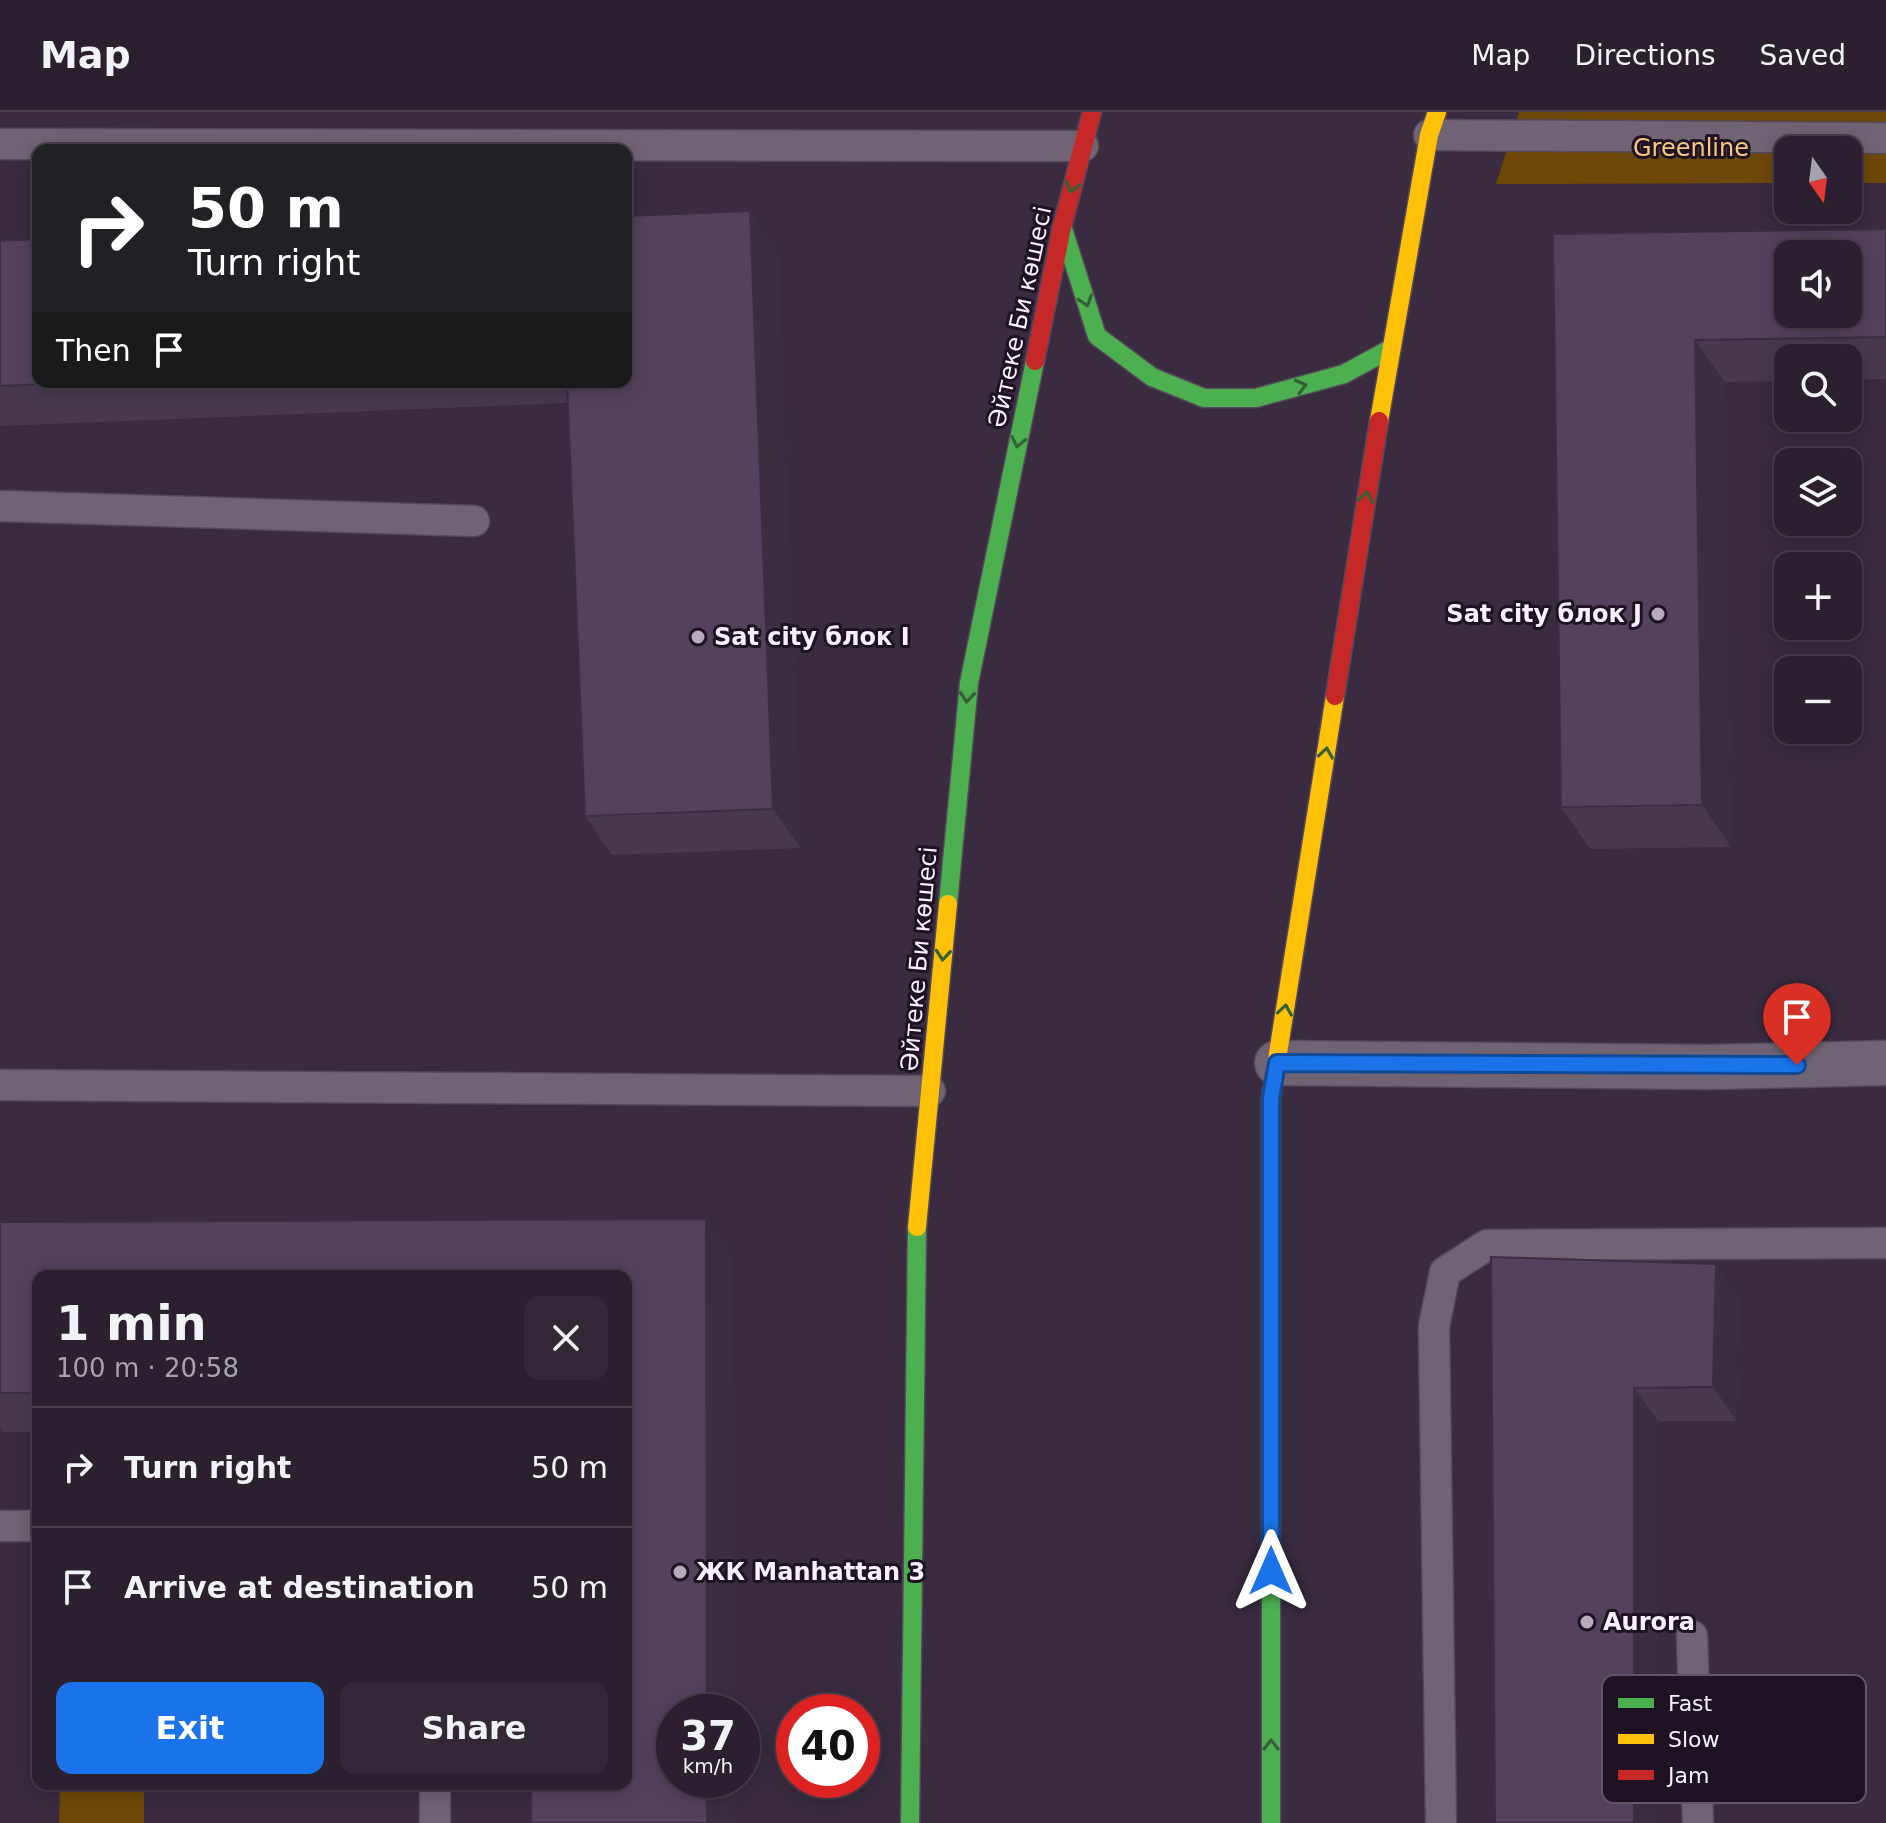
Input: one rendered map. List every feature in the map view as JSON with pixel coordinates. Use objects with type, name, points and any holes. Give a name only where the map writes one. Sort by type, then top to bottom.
[{"type":"street","name":"Әйтеке Би көшесі","points":[[910,1823],[916,1237],[969,683],[1062,227],[1092,112]]},
{"type":"street","points":[[1271,1823],[1271,1098],[1390,349],[1433,124]]},
{"type":"street","points":[[1062,227],[1097,336],[1152,377],[1204,398],[1256,398],[1344,374],[1390,349]]},
{"type":"street","points":[[1277,1063],[1709,1067],[1886,1063]]},
{"type":"lane","points":[[1433,124],[1886,138]]},
{"type":"lane","points":[[0,144],[32,144]]},
{"type":"lane","points":[[632,145],[1083,146]]},
{"type":"lane","points":[[0,506],[474,521]]},
{"type":"lane","points":[[0,1085],[930,1091]]},
{"type":"lane","points":[[1441,1823],[1434,1326],[1445,1272],[1487,1245],[1886,1243]]},
{"type":"lane","points":[[0,1526],[32,1526]]},
{"type":"lane","points":[[1692,1636],[1693,1675]]},
{"type":"lane","points":[[435,1790],[435,1823]]},
{"type":"lane","points":[[1697,1803],[1698,1823]]},
{"type":"green space","name":"Greenline","points":[[1519,112],[1886,112],[1886,183],[1862,183],[1862,136],[1774,136],[1774,183],[1496,184]]},
{"type":"green space","points":[[60,1790],[144,1790],[144,1823],[59,1823]]},
{"type":"building","name":"Sat city блок I","points":[[750,211],[773,809],[585,816],[567,388],[632,388],[632,216]]},
{"type":"building","name":"Sat city блок J","points":[[1886,229],[1886,337],[1695,340],[1702,805],[1561,807],[1553,234]]},
{"type":"building","points":[[32,239],[32,385],[0,386],[0,241]]},
{"type":"building","name":"ЖК Manhattan 3","points":[[706,1219],[707,1694],[656,1694],[656,1798],[707,1798],[707,1823],[531,1823],[531,1790],[632,1790],[632,1270],[32,1270],[32,1393],[0,1393],[0,1222]]},
{"type":"building","name":"Aurora","points":[[1491,1257],[1716,1264],[1713,1387],[1634,1388],[1634,1675],[1602,1675],[1602,1803],[1634,1803],[1634,1823],[1495,1823]]},
{"type":"traffic: fast","points":[[1063,229],[1097,336],[1152,377],[1204,398],[1256,398],[1344,374],[1390,349]]},
{"type":"traffic: fast","points":[[948,904],[969,683],[1035,361]]},
{"type":"traffic: fast","points":[[1271,1823],[1271,1098],[1275,1072]]},
{"type":"traffic: fast","points":[[910,1823],[917,1227]]},
{"type":"traffic: slow","points":[[1379,421],[1429,135],[1437,112]]},
{"type":"traffic: slow","points":[[1275,1072],[1335,696]]},
{"type":"traffic: slow","points":[[917,1227],[948,904]]},
{"type":"traffic: jam","points":[[1035,361],[1062,227],[1092,112]]},
{"type":"traffic: jam","points":[[1335,696],[1379,421]]},
{"type":"place","name":"Sat city блок J","points":[[1658,614]]},
{"type":"place","name":"Sat city блок I","points":[[698,637]]},
{"type":"place","name":"ЖК Manhattan 3","points":[[680,1572]]},
{"type":"place","name":"Aurora","points":[[1587,1622]]},
{"type":"route","points":[[1271,1571],[1271,1098],[1277,1063],[1797,1065]]}]
